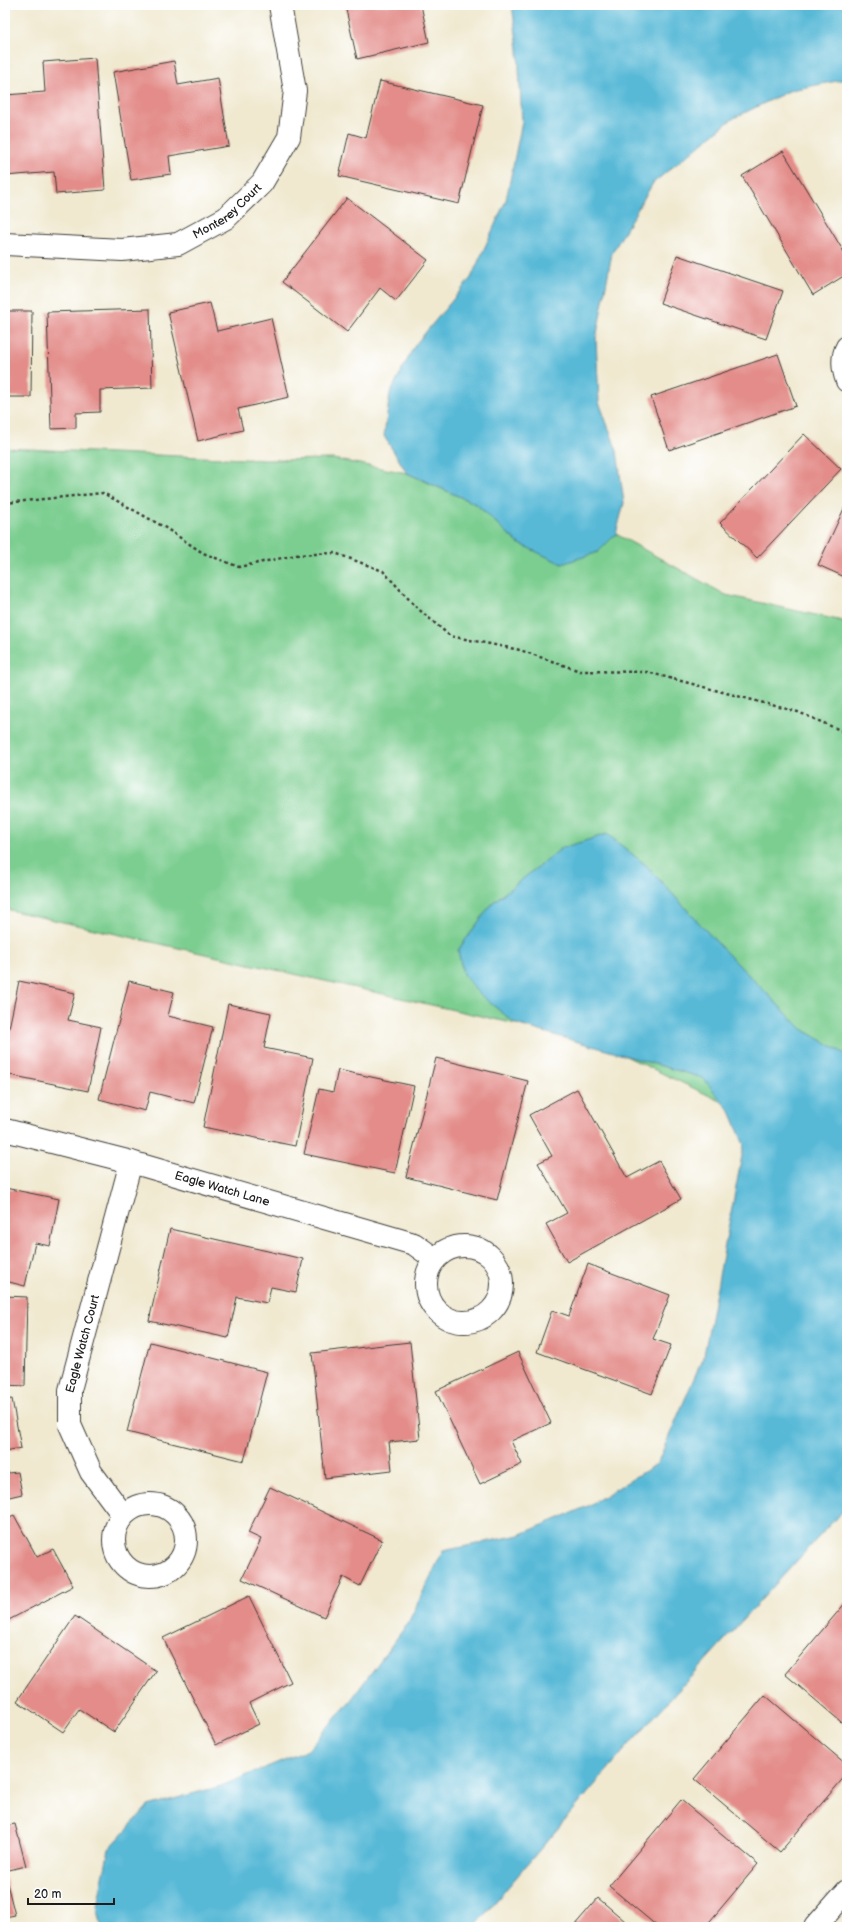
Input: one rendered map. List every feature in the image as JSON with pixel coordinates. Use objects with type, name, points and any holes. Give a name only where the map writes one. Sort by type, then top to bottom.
[{"type":"street","name":"Monterey Court","points":[[5,244],[122,250],[178,244],[226,218],[262,183],[289,137],[295,91],[280,5]]},
{"type":"street","points":[[847,347],[844,352],[843,367],[847,382]]},
{"type":"street","name":"Eagle Watch Lane","points":[[5,1130],[131,1162],[414,1244],[435,1259]]},
{"type":"street","name":"Eagle Watch Court","points":[[124,1515],[90,1472],[70,1425],[70,1390],[131,1162]]},
{"type":"street","points":[[815,1927],[847,1891]]},
{"type":"path","points":[[5,503],[103,493],[164,527],[203,553],[239,567],[296,555],[335,553],[383,572],[416,607],[450,636],[520,650],[580,671],[646,672],[798,712],[847,733]]},
{"type":"green space","points":[[5,448],[266,460],[333,459],[407,473],[476,504],[518,543],[598,552],[616,534],[726,595],[847,622],[847,1161],[615,1051],[516,1024],[5,909]]},
{"type":"water","points":[[512,5],[847,5],[847,79],[791,90],[732,119],[653,183],[612,253],[596,339],[599,402],[617,451],[624,503],[616,534],[598,552],[562,564],[518,543],[476,504],[407,473],[384,436],[390,393],[415,345],[471,278],[506,200],[522,122],[518,49]]},
{"type":"water","points":[[607,834],[646,865],[722,948],[802,1029],[847,1055],[847,1506],[633,1740],[474,1927],[102,1927],[97,1906],[109,1849],[148,1806],[221,1786],[308,1750],[351,1700],[408,1623],[443,1551],[519,1535],[588,1506],[657,1464],[704,1355],[744,1145],[730,1111],[703,1078],[516,1024],[478,993],[463,974],[458,950],[493,902],[562,848]]},
{"type":"building","points":[[345,5],[421,5],[429,42],[357,59]]},
{"type":"building","points":[[95,58],[105,190],[56,194],[54,172],[5,176],[5,95],[45,92],[43,62]]},
{"type":"building","points":[[174,61],[178,85],[218,78],[229,146],[169,156],[171,174],[131,180],[113,72]]},
{"type":"building","points":[[380,81],[483,105],[459,204],[339,176],[349,133],[366,138]]},
{"type":"building","points":[[783,151],[847,257],[847,274],[813,295],[742,176]]},
{"type":"building","points":[[347,198],[428,260],[396,301],[380,288],[347,332],[282,282]]},
{"type":"building","points":[[677,255],[783,291],[766,339],[660,303]]},
{"type":"building","points":[[210,303],[217,331],[271,318],[289,397],[238,409],[243,430],[198,441],[168,312]]},
{"type":"building","points":[[150,309],[152,388],[100,390],[100,412],[76,413],[76,428],[51,429],[47,312]]},
{"type":"building","points":[[5,311],[32,311],[31,397],[5,397]]},
{"type":"building","points":[[778,354],[796,406],[669,450],[651,397]]},
{"type":"building","points":[[804,434],[841,469],[757,558],[720,523]]},
{"type":"building","points":[[847,502],[847,578],[818,565]]},
{"type":"building","points":[[19,981],[75,993],[68,1020],[101,1027],[88,1091],[5,1074],[5,1047]]},
{"type":"building","points":[[129,981],[174,992],[168,1016],[213,1027],[194,1103],[150,1092],[145,1111],[99,1099]]},
{"type":"building","points":[[228,1004],[271,1013],[264,1048],[313,1058],[295,1146],[203,1127]]},
{"type":"building","points":[[436,1058],[528,1081],[497,1200],[406,1177]]},
{"type":"building","points":[[338,1070],[414,1086],[395,1173],[304,1154],[319,1089],[333,1092]]},
{"type":"building","points":[[577,1089],[627,1178],[659,1161],[681,1199],[567,1262],[546,1224],[567,1213],[538,1163],[552,1156],[529,1115]]},
{"type":"building","points":[[5,1188],[59,1199],[50,1246],[35,1243],[25,1286],[5,1281]]},
{"type":"building","points":[[170,1229],[303,1259],[296,1292],[271,1287],[267,1303],[237,1297],[228,1338],[149,1321]]},
{"type":"building","points":[[588,1264],[670,1295],[653,1339],[671,1345],[652,1394],[537,1352],[552,1310],[569,1316]]},
{"type":"building","points":[[5,1296],[27,1297],[25,1386],[5,1385]]},
{"type":"building","points":[[150,1342],[267,1372],[244,1461],[127,1432]]},
{"type":"building","points":[[410,1342],[420,1439],[389,1442],[392,1470],[325,1478],[312,1353]]},
{"type":"building","points":[[518,1352],[551,1423],[511,1441],[522,1464],[480,1484],[436,1391]]},
{"type":"building","points":[[12,1399],[21,1448],[5,1451],[5,1400]]},
{"type":"building","points":[[5,1460],[8,1473],[18,1472],[22,1494],[5,1498]]},
{"type":"building","points":[[270,1487],[382,1540],[360,1586],[343,1577],[324,1617],[242,1579],[261,1539],[248,1533]]},
{"type":"building","points":[[14,1515],[37,1557],[53,1549],[73,1586],[5,1622],[5,1519]]},
{"type":"building","points":[[249,1596],[291,1682],[249,1703],[259,1724],[216,1745],[163,1638]]},
{"type":"building","points":[[847,1601],[847,1727],[785,1674]]},
{"type":"building","points":[[75,1616],[156,1671],[114,1732],[79,1709],[63,1732],[17,1701]]},
{"type":"building","points":[[765,1695],[847,1765],[847,1774],[780,1852],[694,1779]]},
{"type":"building","points":[[681,1800],[758,1864],[705,1927],[658,1927],[609,1886]]},
{"type":"building","points":[[15,1824],[26,1866],[5,1871],[5,1826]]},
{"type":"building","points":[[5,1876],[15,1915],[5,1917]]},
{"type":"building","points":[[598,1898],[632,1927],[573,1927]]}]
